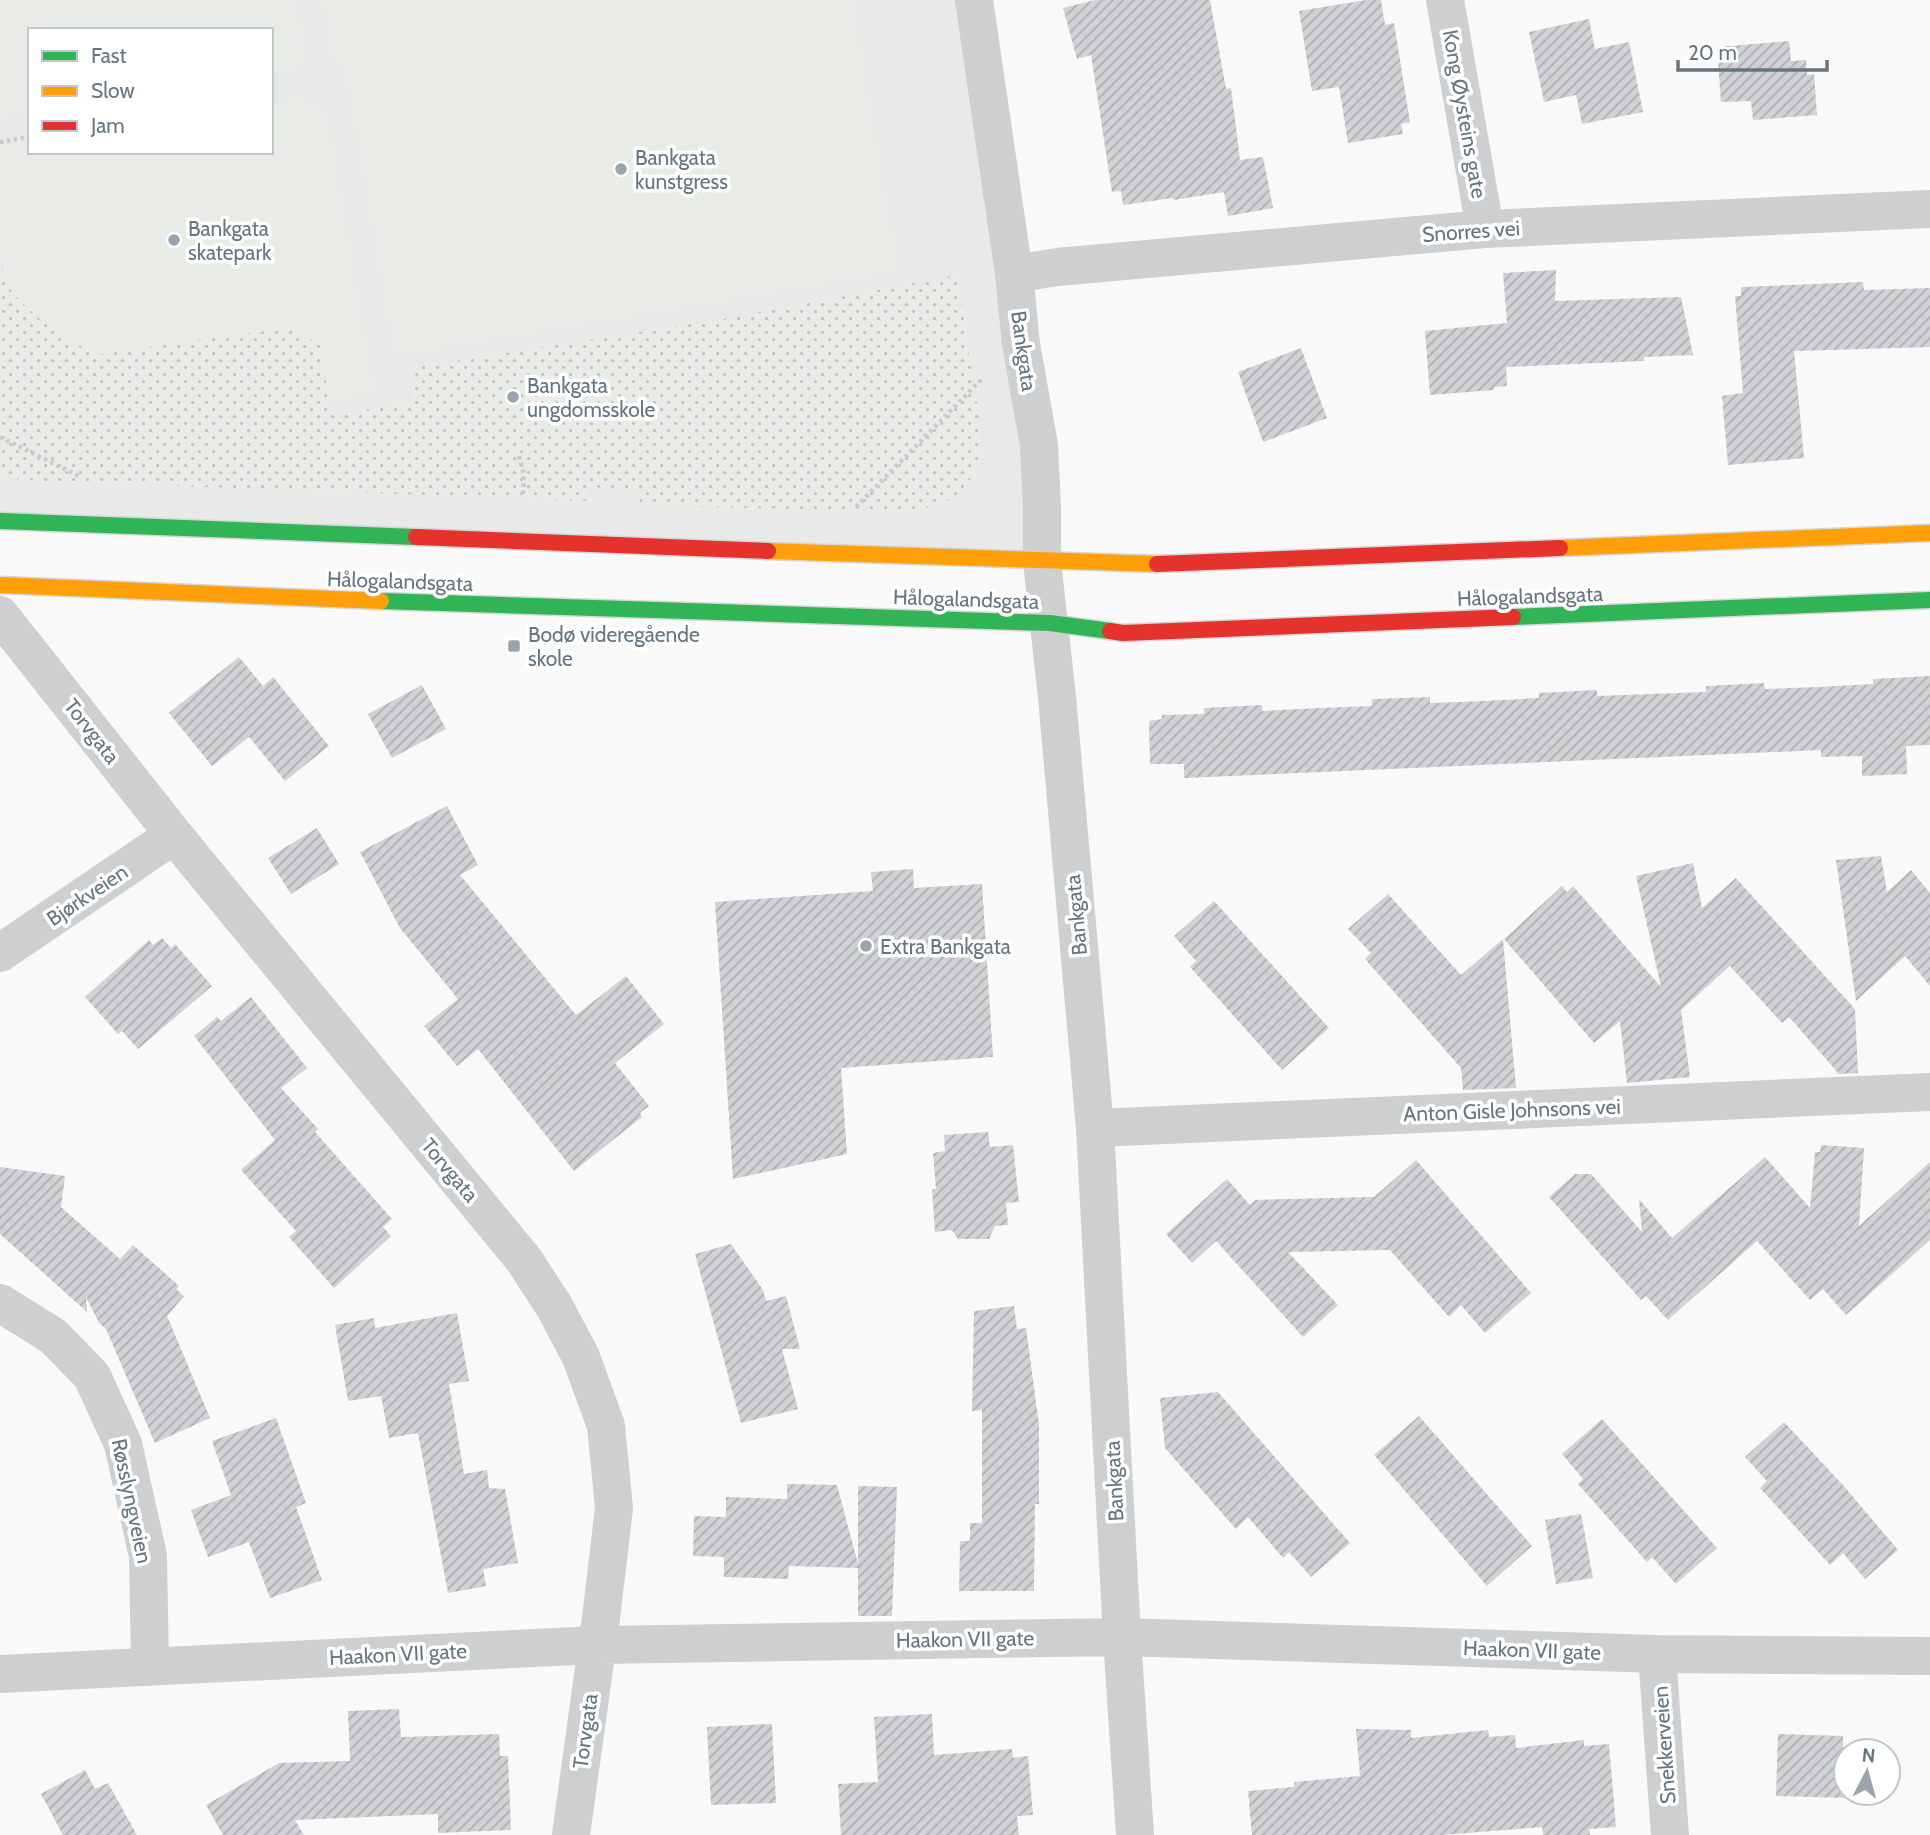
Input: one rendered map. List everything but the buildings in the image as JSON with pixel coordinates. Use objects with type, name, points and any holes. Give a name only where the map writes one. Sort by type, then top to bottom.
[{"type":"street","name":"Bankgata","points":[[974,0],[1014,274],[1021,344],[1039,446],[1042,561],[1050,623],[1095,1128],[1135,1835]]},
{"type":"street","name":"Kong Øysteins gate","points":[[1445,0],[1485,229]]},
{"type":"street","name":"Snorres vei","points":[[1014,274],[1057,267],[1485,229],[1930,209]]},
{"type":"street","name":"Hålogalandsgata","points":[[0,521],[1137,565],[1930,533]]},
{"type":"street","name":"Hålogalandsgata","points":[[0,585],[463,604],[1050,623],[1123,633],[1930,600]]},
{"type":"street","name":"Torvgata","points":[[0,615],[174,835],[524,1260],[554,1306],[581,1357],[606,1426],[614,1508],[571,1835]]},
{"type":"street","name":"Bjørkveien","points":[[0,953],[174,835]]},
{"type":"street","name":"Anton Gisle Johnsons vei","points":[[1095,1128],[1930,1092]]},
{"type":"street","name":"Røsslyngveien","points":[[0,1303],[53,1336],[92,1376],[123,1444],[148,1556],[150,1666]]},
{"type":"street","name":"Haakon VII gate","points":[[0,1674],[597,1645],[1122,1637],[1657,1654],[1930,1656]]},
{"type":"street","name":"Snekkerveien","points":[[1657,1654],[1670,1835]]},
{"type":"path","points":[[0,142],[28,137]]},
{"type":"path","points":[[849,514],[987,373]]},
{"type":"path","points":[[0,437],[89,481]]},
{"type":"path","points":[[519,456],[524,474],[523,499]]},
{"type":"shaded area","name":"Bankgata ungdomsskole","points":[[0,0],[974,0],[1042,561],[0,520]]},
{"type":"shaded area","points":[[0,0],[295,0],[306,65],[273,71],[273,28],[28,28],[28,112],[0,117]]},
{"type":"shaded area","name":"Bankgata kunstgress","points":[[324,0],[851,0],[897,271],[395,355],[346,67],[333,55]]},
{"type":"shaded area","name":"Bankgata skatepark","points":[[302,98],[326,113],[373,392],[328,399],[322,347],[292,327],[95,355],[38,317],[9,288],[2,248],[4,207],[0,200],[0,149],[28,144],[28,154],[273,154],[273,104]]},
{"type":"shaded area","points":[[0,259],[7,286],[38,318],[95,355],[292,327],[322,347],[328,399],[326,416],[409,403],[417,367],[723,319],[957,275],[983,442],[974,474],[955,498],[914,512],[640,505],[640,491],[591,487],[590,501],[40,481],[0,477]]},
{"type":"traffic: fast","points":[[0,521],[416,537]]},
{"type":"traffic: fast","points":[[1513,617],[1930,600]]},
{"type":"traffic: fast","points":[[381,601],[1050,623],[1110,631]]},
{"type":"traffic: slow","points":[[1560,548],[1930,533]]},
{"type":"traffic: slow","points":[[768,551],[1157,564]]},
{"type":"traffic: slow","points":[[0,585],[381,601]]},
{"type":"traffic: jam","points":[[416,537],[768,551]]},
{"type":"traffic: jam","points":[[1157,564],[1560,548]]},
{"type":"traffic: jam","points":[[1110,631],[1123,633],[1513,617]]},
{"type":"place","name":"Bankgata kunstgress","points":[[621,169]]},
{"type":"place","name":"Bankgata skatepark","points":[[174,240]]},
{"type":"place","name":"Bankgata ungdomsskole","points":[[513,397]]},
{"type":"place","name":"Bodø videregående skole","points":[[514,646]]},
{"type":"place","name":"Extra Bankgata","points":[[866,946]]}]
